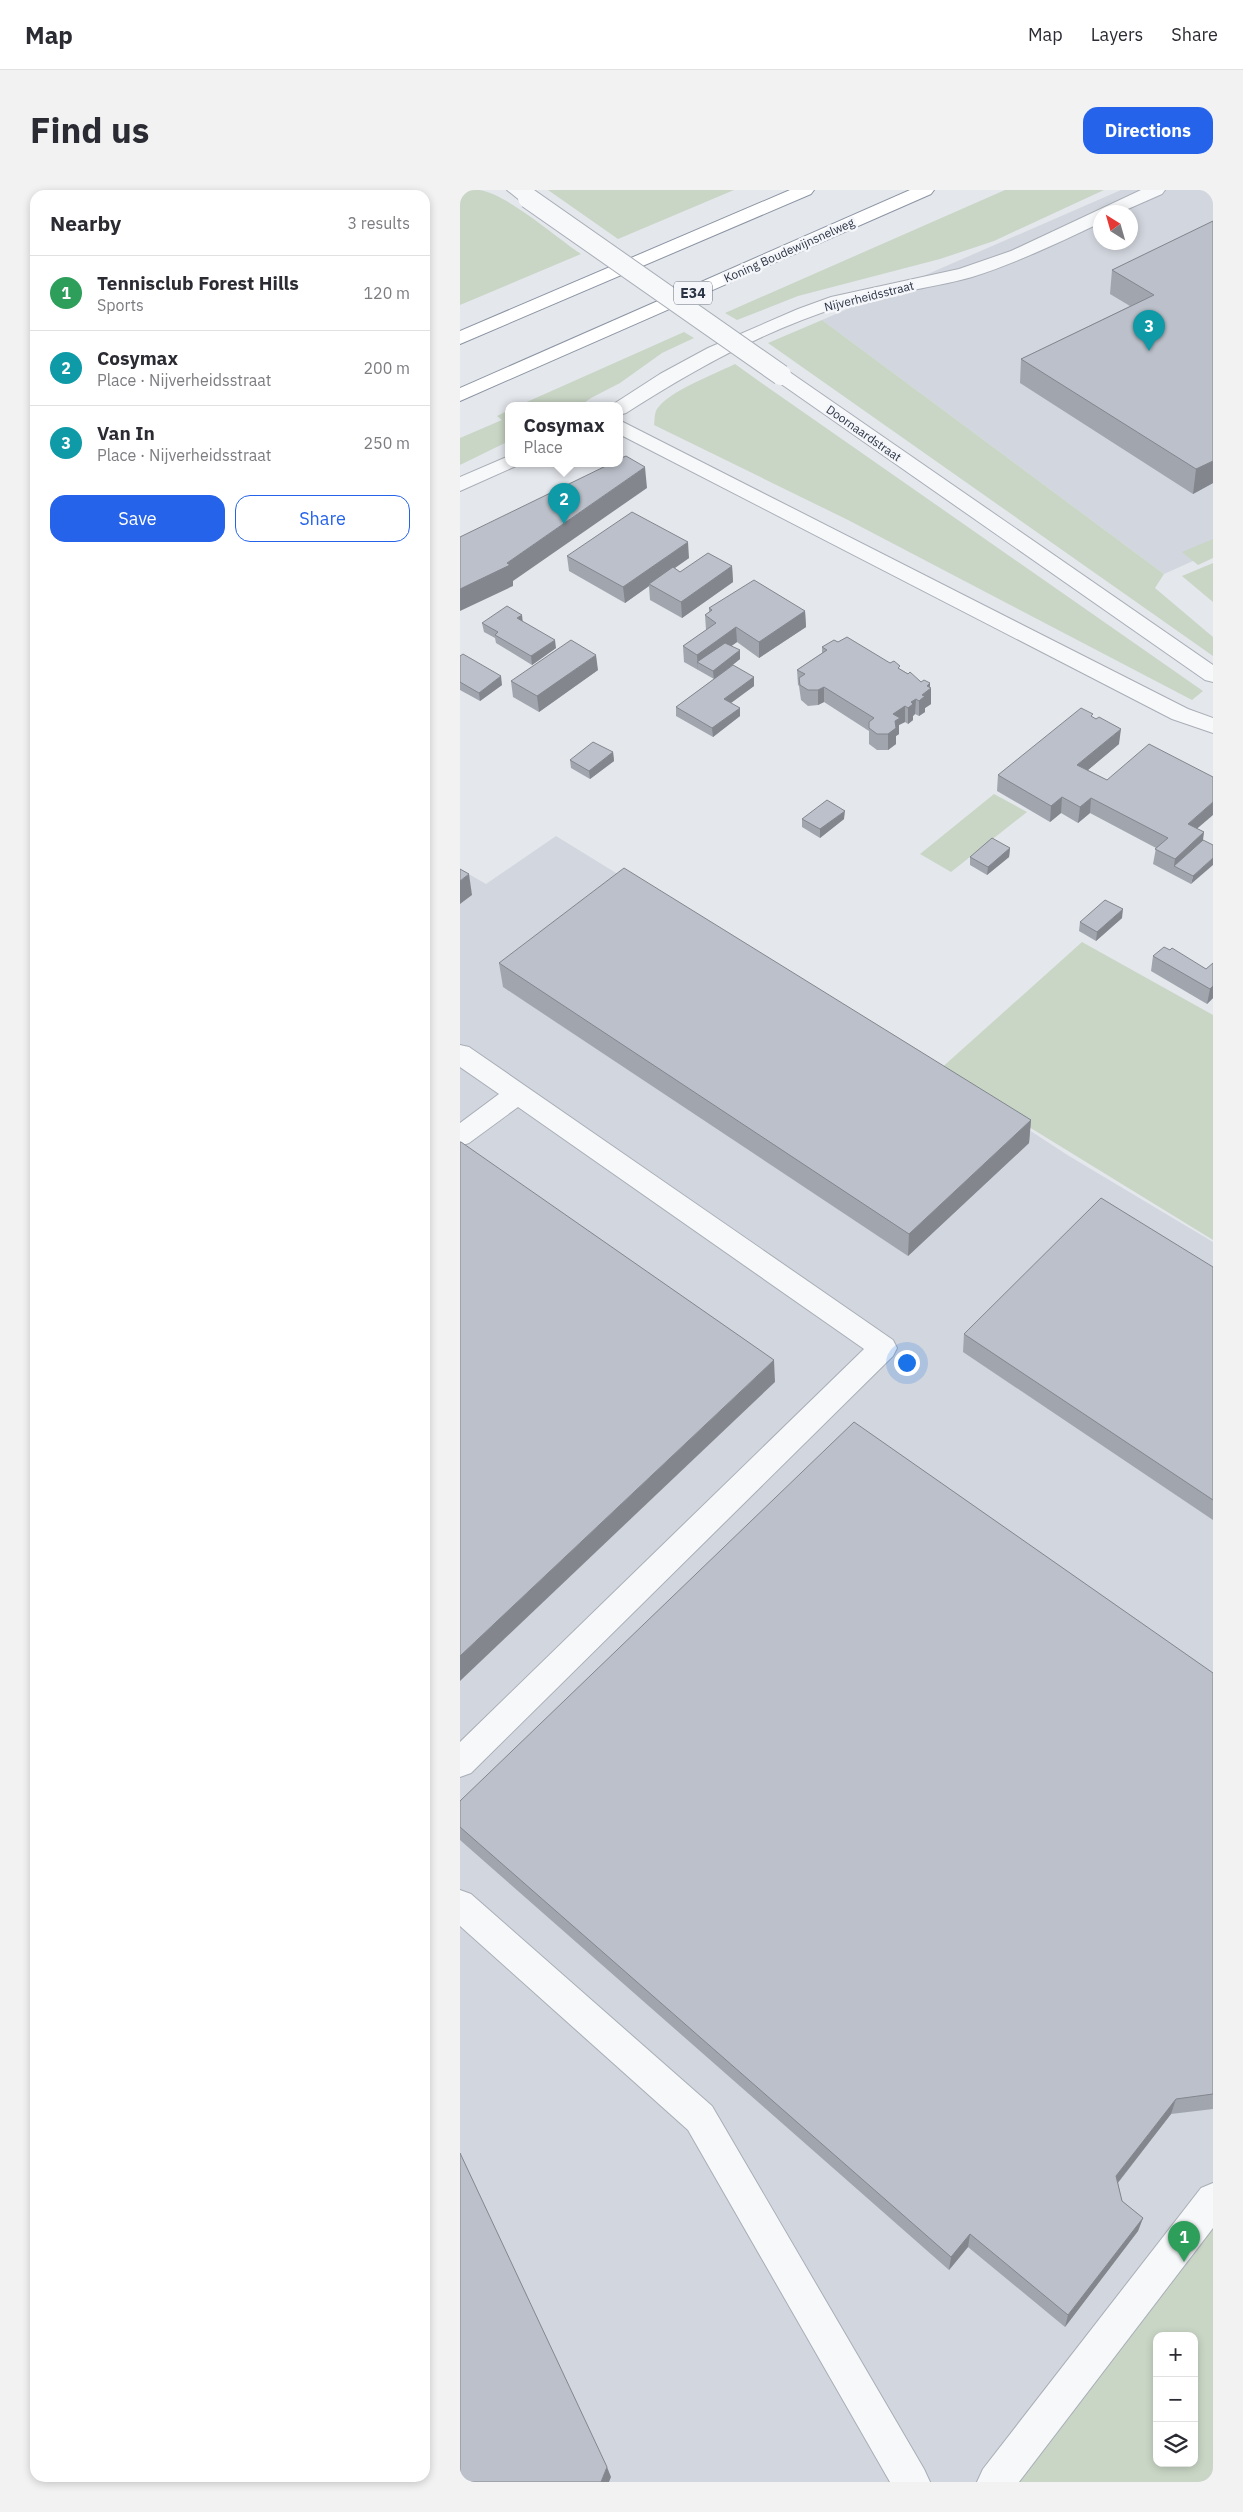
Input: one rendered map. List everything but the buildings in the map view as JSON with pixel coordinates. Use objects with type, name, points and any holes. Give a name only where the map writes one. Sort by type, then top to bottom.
[{"type":"highway","points":[[460,338],[805,190]]},
{"type":"highway","name":"Koning Boudewijnsnelweg","points":[[460,395],[925,190]]},
{"type":"street","points":[[1123,205],[1156,190]]},
{"type":"street","name":"Doornaardstraat","points":[[522,194],[1213,675]]},
{"type":"street","name":"Nijverheidsstraat","points":[[623,406],[667,378],[715,352],[804,313],[838,301],[964,273],[1017,255],[1093,219]]},
{"type":"street","points":[[623,428],[1180,714],[1213,726]]},
{"type":"street","points":[[460,485],[505,464]]},
{"type":"street","points":[[460,1054],[883,1348],[460,1763]]},
{"type":"street","points":[[460,1136],[518,1094]]},
{"type":"street","points":[[460,1905],[700,2118],[911,2482]]},
{"type":"street","points":[[996,2482],[1213,2200]]},
{"type":"shaded area","points":[[1121,190],[1213,190],[1213,552],[1164,574],[822,320]]},
{"type":"shaded area","points":[[556,836],[938,1071],[1069,1156],[1213,1242],[1213,2188],[984,2482],[460,2482],[460,869],[486,884]]},
{"type":"green space","points":[[460,190],[479,190],[503,199],[517,207],[581,254],[460,305]]},
{"type":"green space","points":[[548,190],[734,190],[618,239]]},
{"type":"green space","points":[[1005,190],[1104,190],[994,241],[940,259],[798,296],[737,320],[725,313]]},
{"type":"green space","points":[[822,320],[1164,574],[1155,588],[1213,637],[1213,656],[768,343]]},
{"type":"green space","points":[[684,332],[694,338],[662,353],[620,383],[585,402],[527,402]]},
{"type":"green space","points":[[735,364],[1203,691],[1192,700],[848,520],[654,425],[657,409],[663,402],[682,389]]},
{"type":"green space","points":[[505,412],[505,443],[460,465],[460,438],[502,420],[497,416]]},
{"type":"green space","points":[[1213,539],[1213,558],[1198,565],[1182,552]]},
{"type":"green space","points":[[1213,563],[1213,602],[1182,576]]},
{"type":"green space","points":[[994,794],[1027,812],[951,872],[920,854]]},
{"type":"green space","points":[[1082,942],[1213,1015],[1213,1240],[938,1071]]},
{"type":"green space","points":[[1213,2188],[1213,2482],[984,2482]]},
{"type":"place","name":"Van In","points":[[1149,351]]},
{"type":"place","name":"Cosymax","points":[[564,524]]},
{"type":"place","name":"Tennisclub Forest Hills","points":[[1184,2262]]}]
